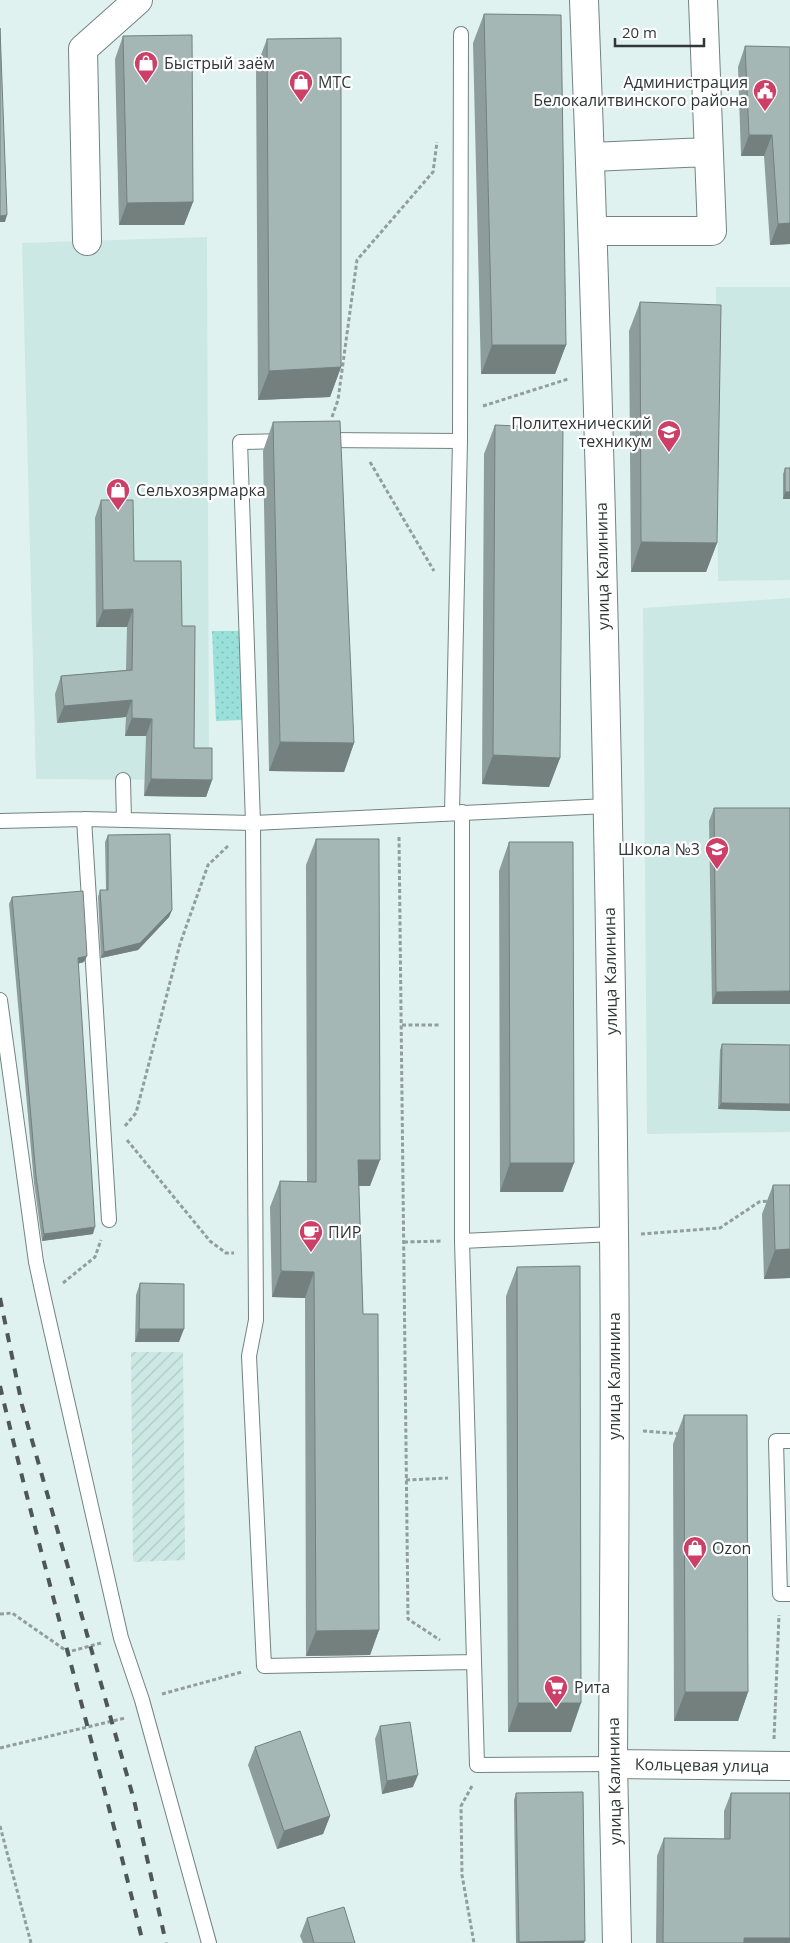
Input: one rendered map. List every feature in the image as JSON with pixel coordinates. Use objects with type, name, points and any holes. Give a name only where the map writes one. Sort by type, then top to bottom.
[{"type":"street","points":[[87,241],[83,49],[138,0]]},
{"type":"street","name":"улица Калинина","points":[[584,0],[593,231],[607,806],[624,1234],[613,1764],[617,1943]]},
{"type":"street","points":[[593,231],[712,231],[707,152],[703,0]]},
{"type":"street","points":[[590,157],[707,152]]},
{"type":"street","name":"Кольцевая улица","points":[[613,1764],[781,1766]]},
{"type":"lane","points":[[461,34],[457,813],[463,1024],[462,1241],[477,1765],[613,1764]]},
{"type":"lane","points":[[460,441],[325,440],[240,442],[253,822],[256,1320],[250,1356],[264,1666],[473,1662]]},
{"type":"lane","points":[[122,780],[124,820]]},
{"type":"lane","points":[[0,821],[84,819],[253,822],[607,806]]},
{"type":"lane","points":[[84,819],[109,1220]]},
{"type":"lane","points":[[0,1000],[36,1262],[121,1638],[142,1700],[209,1943]]},
{"type":"lane","points":[[462,1241],[624,1234]]},
{"type":"lane","points":[[785,1594],[776,1441],[790,1441]]},
{"type":"path","points":[[325,440],[338,400],[356,260],[433,172],[438,135]]},
{"type":"path","points":[[460,413],[568,379]]},
{"type":"path","points":[[356,440],[457,609]]},
{"type":"path","points":[[399,816],[408,1619]]},
{"type":"path","points":[[120,1132],[136,1113],[180,944],[208,865],[253,822]]},
{"type":"path","points":[[402,1025],[463,1024]]},
{"type":"path","points":[[126,1139],[210,1241],[226,1253],[256,1252]]},
{"type":"path","points":[[624,1234],[720,1228],[759,1202],[774,1201]]},
{"type":"path","points":[[44,1298],[94,1257],[109,1220]]},
{"type":"path","points":[[404,1242],[462,1241]]},
{"type":"path","points":[[637,1430],[687,1434]]},
{"type":"path","points":[[406,1480],[469,1477]]},
{"type":"path","points":[[781,1766],[785,1594]]},
{"type":"path","points":[[0,1614],[12,1613],[68,1652],[121,1638]]},
{"type":"path","points":[[142,1700],[264,1666]]},
{"type":"path","points":[[0,1748],[146,1714]]},
{"type":"path","points":[[474,1943],[462,1875],[460,1806],[469,1789],[490,1764]]},
{"type":"path","points":[[0,1826],[31,1943]]},
{"type":"shaded area","name":"Сельхозярмарка","points":[[207,237],[209,780],[36,779],[22,243]]},
{"type":"shaded area","points":[[716,287],[790,287],[790,580],[718,581]]},
{"type":"shaded area","name":"Школа №3","points":[[790,598],[790,1132],[647,1134],[643,608]]},
{"type":"shaded area","points":[[212,631],[241,631],[244,720],[216,721]]},
{"type":"shaded area","points":[[131,1352],[183,1352],[185,1560],[133,1562]]},
{"type":"building","points":[[484,14],[561,15],[566,345],[492,345]]},
{"type":"building","points":[[0,28],[7,215],[0,216]]},
{"type":"building","points":[[192,35],[193,202],[127,203],[123,36]]},
{"type":"building","points":[[341,38],[341,367],[269,371],[267,39]]},
{"type":"building","name":"Администрация Белокалитвинского района","points":[[745,46],[790,47],[790,223],[778,224],[772,135],[749,135]]},
{"type":"building","name":"Политехнический техникум","points":[[640,302],[721,305],[717,543],[641,542]]},
{"type":"building","points":[[340,421],[354,743],[280,742],[273,422]]},
{"type":"building","points":[[495,425],[563,428],[560,758],[493,755]]},
{"type":"building","points":[[785,468],[790,468],[790,492],[785,492]]},
{"type":"building","points":[[101,500],[133,500],[134,561],[181,561],[182,626],[195,626],[194,748],[212,748],[212,780],[151,779],[152,719],[132,718],[132,700],[64,706],[61,676],[132,670],[133,609],[103,610]]},
{"type":"building","points":[[714,808],[790,808],[790,991],[716,992]]},
{"type":"building","points":[[170,834],[172,910],[140,943],[104,952],[100,890],[108,890],[108,835]]},
{"type":"building","points":[[316,839],[379,839],[380,1160],[358,1160],[363,1314],[378,1314],[379,1630],[316,1631],[314,1272],[281,1271],[280,1181],[316,1182]]},
{"type":"building","points":[[509,842],[573,842],[574,1163],[510,1163]]},
{"type":"building","points":[[83,891],[87,956],[78,958],[95,1227],[44,1234],[36,1176],[12,897]]},
{"type":"building","points":[[722,1044],[790,1045],[790,1104],[721,1103]]},
{"type":"building","points":[[773,1185],[790,1185],[790,1249],[775,1250]]},
{"type":"building","points":[[580,1266],[581,1703],[518,1703],[517,1267]]},
{"type":"building","points":[[140,1283],[184,1284],[184,1329],[139,1329]]},
{"type":"building","points":[[684,1415],[747,1415],[748,1692],[685,1692]]},
{"type":"building","points":[[410,1722],[418,1775],[387,1781],[380,1726]]},
{"type":"building","points":[[300,1731],[330,1816],[284,1831],[255,1747]]},
{"type":"building","points":[[583,1792],[585,1941],[519,1942],[516,1793]]},
{"type":"building","points":[[731,1793],[790,1793],[790,1938],[744,1938],[744,1943],[663,1943],[664,1838],[730,1839]]},
{"type":"building","points":[[344,1907],[355,1943],[314,1943],[307,1918]]},
{"type":"railway","points":[[0,1298],[22,1405],[134,1800],[166,1943]]},
{"type":"railway","points":[[0,1386],[143,1943]]},
{"type":"place","name":"Быстрый заём","points":[[146,84]]},
{"type":"place","name":"МТС","points":[[301,103]]},
{"type":"place","name":"Администрация Белокалитвинского района","points":[[765,112]]},
{"type":"place","name":"Политехнический техникум","points":[[669,453]]},
{"type":"place","name":"Сельхозярмарка","points":[[118,511]]},
{"type":"place","name":"Школа №3","points":[[717,870]]},
{"type":"place","name":"ПИР","points":[[311,1253]]},
{"type":"place","name":"Ozon","points":[[695,1569]]},
{"type":"place","name":"Рита","points":[[556,1708]]}]
